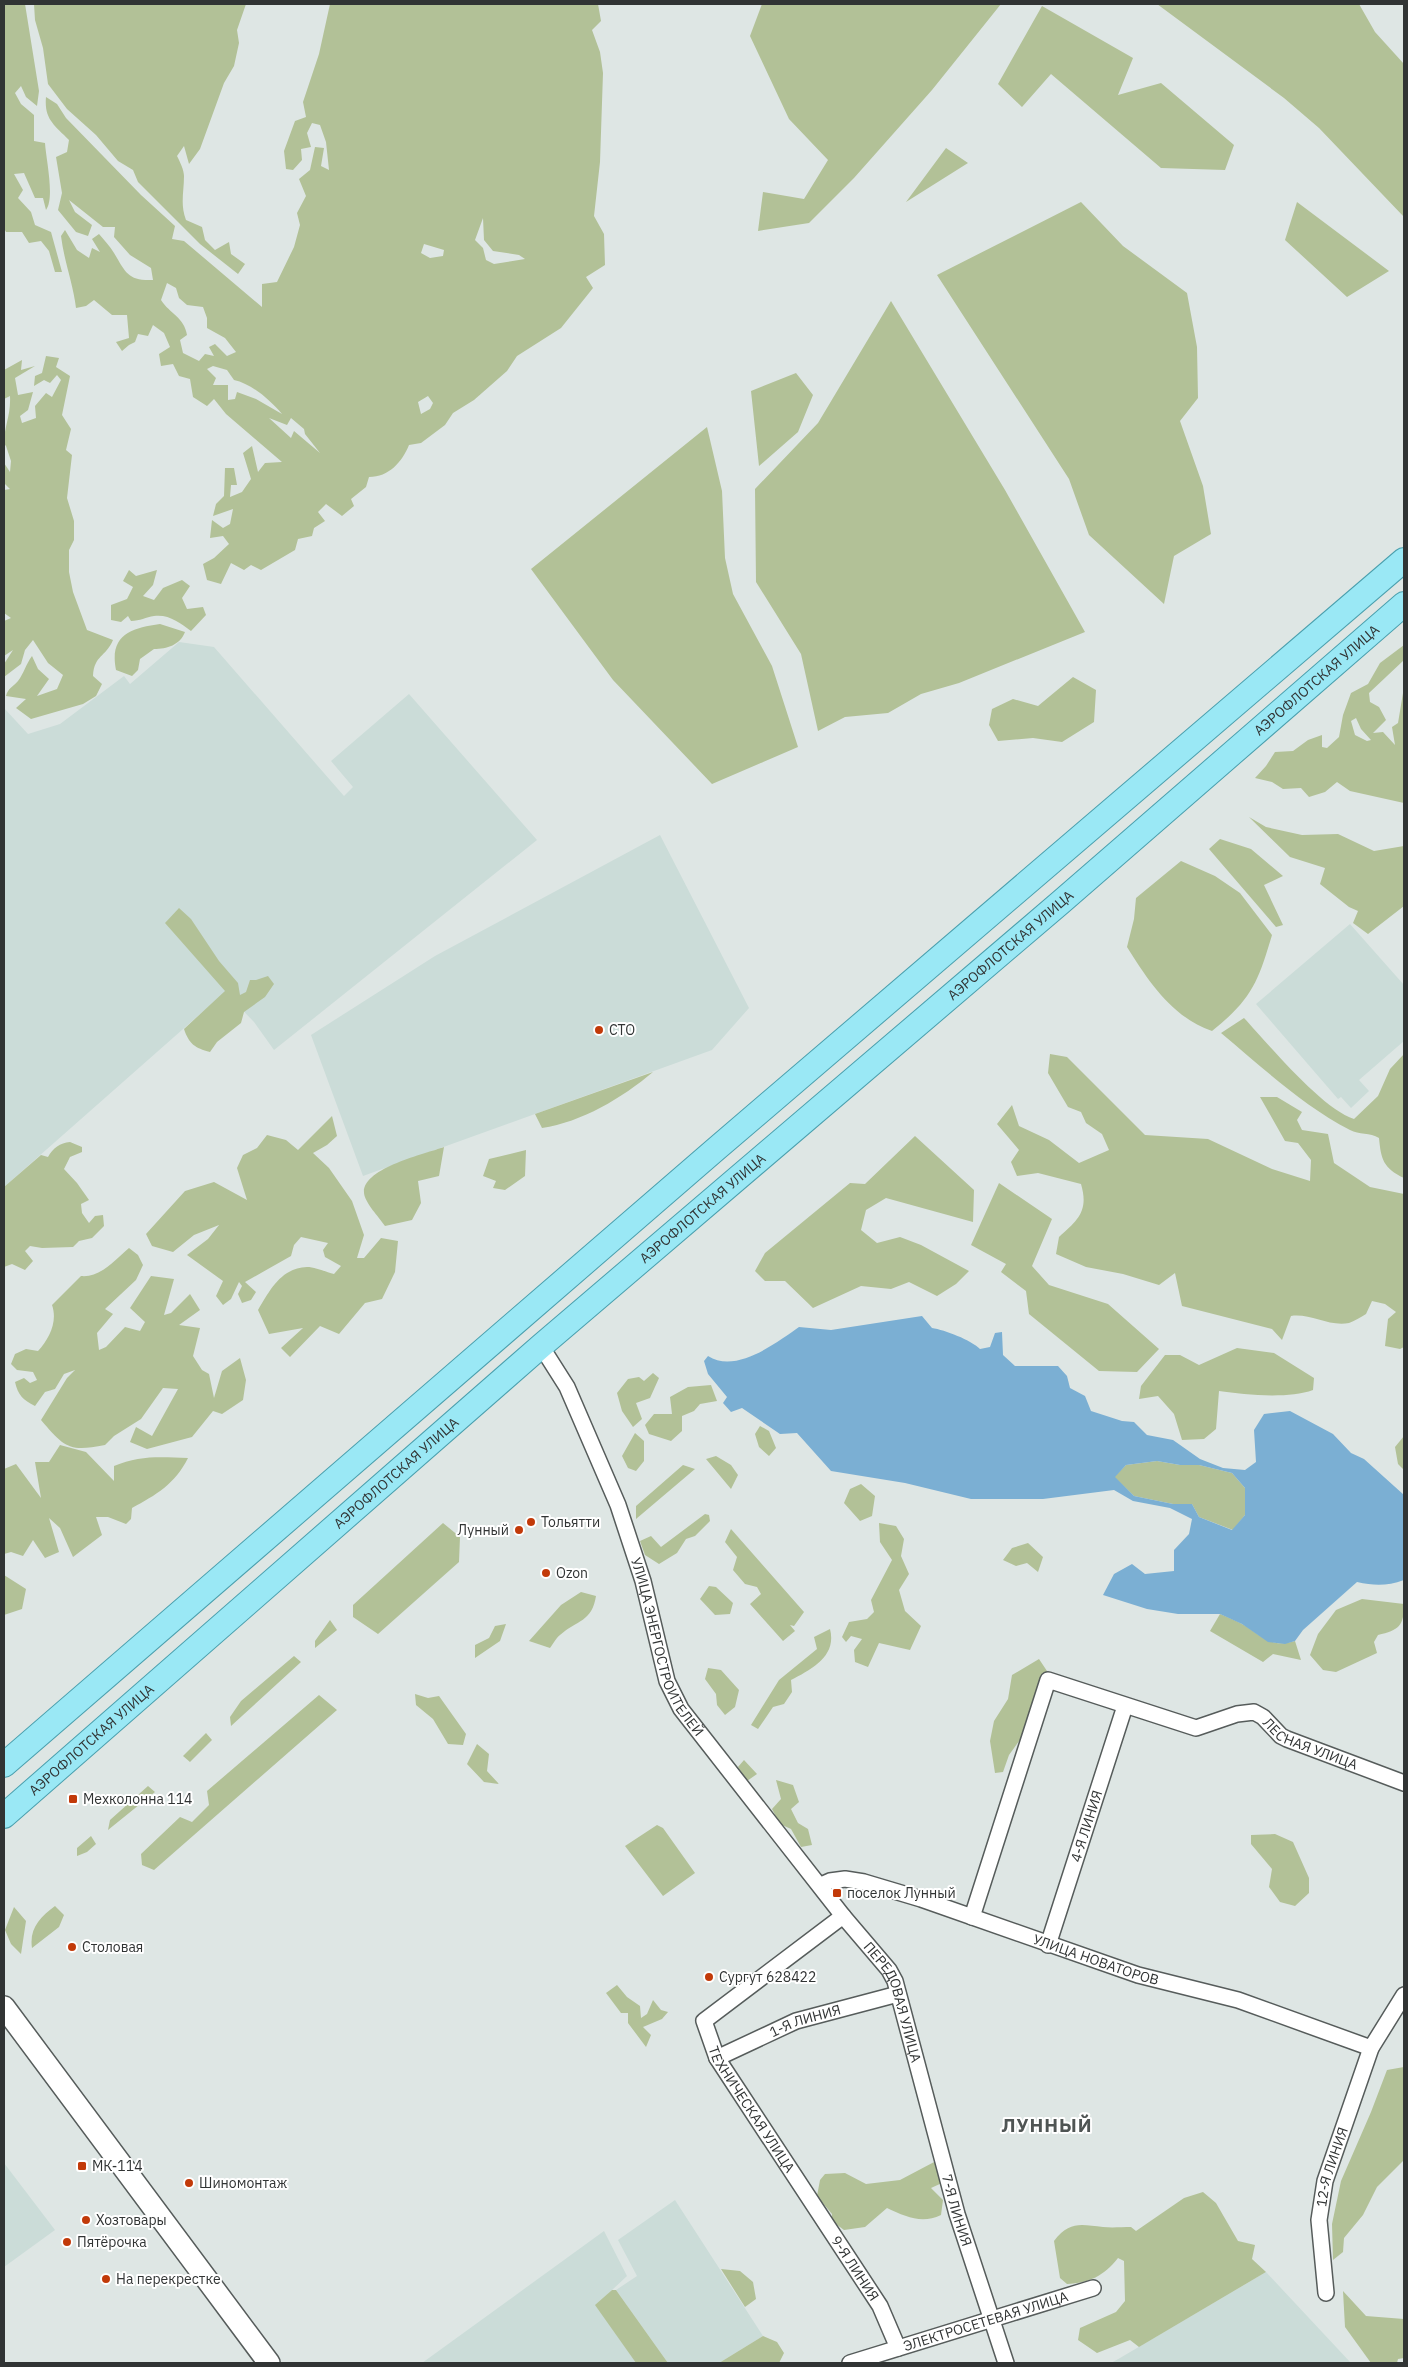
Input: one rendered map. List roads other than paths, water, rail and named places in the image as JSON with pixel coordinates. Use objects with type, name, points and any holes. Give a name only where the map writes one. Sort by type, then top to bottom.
[{"type":"main road","points":[[4,1765],[723,1142],[1404,560]]},
{"type":"main road","name":"АЭРОФЛОТСКАЯ УЛИЦА","points":[[4,1816],[541,1346],[986,967],[1404,604]]},
{"type":"main road","points":[[4,2006],[269,2363]]},
{"type":"street","name":"УЛИЦА ЭНЕРГОСТРОИТЕЛЕЙ","points":[[541,1346],[567,1387],[618,1505],[643,1581],[667,1682],[681,1709],[843,1916]]},
{"type":"street","name":"ЛЕСНАЯ УЛИЦА","points":[[972,1917],[1048,1680],[1196,1728],[1237,1714],[1254,1712],[1263,1717],[1281,1736],[1287,1739],[1404,1783]]},
{"type":"street","name":"4-Я ЛИНИЯ","points":[[1048,1945],[1125,1706]]},
{"type":"street","name":"УЛИЦА НОВАТОРОВ","points":[[821,1886],[836,1880],[864,1882],[972,1917],[1138,1975],[1238,2000],[1371,2048]]},
{"type":"street","name":"ПЕРЕДОВАЯ УЛИЦА","points":[[843,1916],[889,1970],[898,1994],[925,2099]]},
{"type":"street","name":"ТЕХНИЧЕСКАЯ УЛИЦА","points":[[806,2193],[717,2058],[704,2021],[843,1916]]},
{"type":"street","name":"1-Я ЛИНИЯ","points":[[717,2058],[796,2021],[898,1994]]},
{"type":"street","name":"12-Я ЛИНИЯ","points":[[1326,2292],[1320,2220],[1321,2194],[1371,2048],[1404,1994]]},
{"type":"street","name":"7-Я ЛИНИЯ","points":[[925,2099],[957,2214],[991,2320]]},
{"type":"street","name":"9-Я ЛИНИЯ","points":[[806,2193],[880,2306],[898,2348]]},
{"type":"street","name":"ЭЛЕКТРОСЕТЕВАЯ УЛИЦА","points":[[850,2363],[1093,2288]]},
{"type":"street","points":[[991,2320],[1006,2363]]},
{"type":"water","points":[[922,1316],[932,1328],[958,1336],[980,1349],[990,1347],[995,1333],[1002,1332],[1003,1355],[1015,1366],[1058,1366],[1067,1376],[1070,1388],[1085,1396],[1091,1411],[1122,1421],[1134,1422],[1147,1435],[1173,1440],[1200,1459],[1223,1468],[1245,1470],[1256,1462],[1254,1430],[1264,1414],[1290,1411],[1333,1434],[1351,1453],[1364,1459],[1404,1495],[1404,1580],[1381,1585],[1357,1582],[1303,1630],[1295,1641],[1285,1644],[1268,1642],[1242,1624],[1220,1614],[1178,1614],[1147,1609],[1103,1595],[1114,1574],[1132,1564],[1145,1574],[1174,1571],[1174,1550],[1189,1534],[1192,1519],[1170,1508],[1133,1501],[1114,1490],[1043,1499],[971,1499],[905,1483],[831,1471],[797,1433],[780,1434],[742,1408],[731,1412],[723,1403],[727,1397],[708,1374],[704,1361],[708,1356],[719,1361],[743,1359],[767,1348],[799,1327],[831,1330]],"holes":[[[1157,1461],[1180,1465],[1199,1465],[1232,1473],[1245,1488],[1245,1515],[1232,1530],[1199,1517],[1192,1504],[1173,1504],[1134,1496],[1115,1477],[1126,1465]]]},
{"type":"place","name":"СТО","points":[[599,1030]]},
{"type":"place","name":"Тольятти","points":[[531,1522]]},
{"type":"place","name":"Лунный","points":[[519,1530]]},
{"type":"place","name":"Ozon","points":[[546,1573]]},
{"type":"place","name":"Мехколонна 114","points":[[73,1799]]},
{"type":"place","name":"поселок Лунный","points":[[837,1893]]},
{"type":"place","name":"Столовая","points":[[72,1947]]},
{"type":"place","name":"Сургут 628422","points":[[709,1977]]},
{"type":"place","name":"МК-114","points":[[82,2166]]},
{"type":"place","name":"Шиномонтаж","points":[[189,2183]]},
{"type":"place","name":"Хозтовары","points":[[86,2220]]},
{"type":"place","name":"Пятёрочка","points":[[67,2242]]},
{"type":"place","name":"На перекрестке","points":[[106,2279]]},
{"type":"district","name":"ЛУННЫЙ","points":[[1047,2125]]}]
